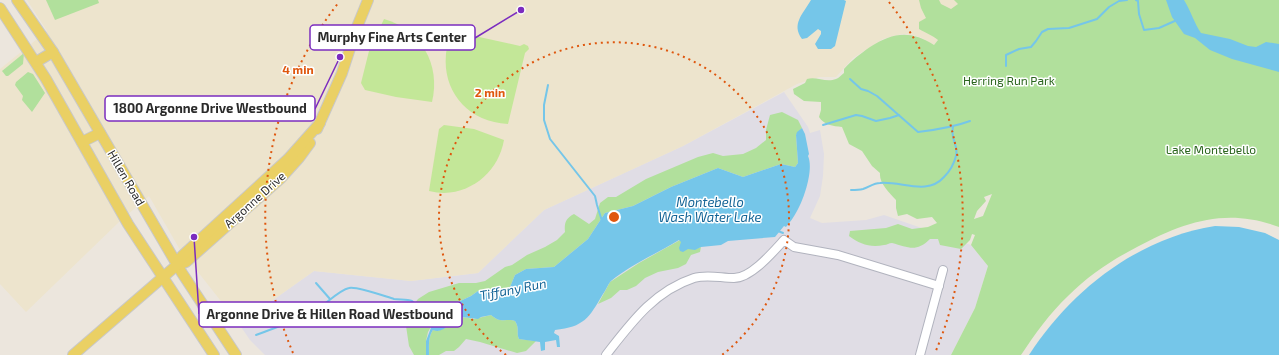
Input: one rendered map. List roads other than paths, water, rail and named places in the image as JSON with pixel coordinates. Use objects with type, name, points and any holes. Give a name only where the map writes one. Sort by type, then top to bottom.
[{"type":"main road","name":"Hillen Road","points":[[17,0],[53,52],[177,265],[231,353]]},
{"type":"main road","name":"Argonne Drive","points":[[73,355],[177,265],[182,256],[288,159],[320,123],[342,73],[357,27],[368,0]]},
{"type":"main road","name":"Hillen Road","points":[[0,8],[36,62],[128,224],[214,355]]},
{"type":"main road","points":[[36,62],[53,52]]},
{"type":"main road","points":[[82,142],[100,133]]},
{"type":"street","points":[[606,355],[640,312],[662,294],[699,277],[740,278],[755,268],[784,240],[794,247],[838,255],[939,286]]},
{"type":"street","points":[[920,355],[943,270]]},
{"type":"water","points":[[811,0],[846,1],[835,46],[831,49],[818,49],[815,44],[821,34],[821,31],[818,29],[807,38],[802,39],[799,34],[799,19]]},
{"type":"water","points":[[1166,0],[1184,0],[1201,33],[1230,39],[1248,46],[1256,47],[1266,42],[1279,44],[1279,72],[1232,59],[1210,50],[1195,38],[1184,34],[1172,17]]},
{"type":"water","name":"Montebello Wash Water Lake","points":[[802,128],[805,134],[809,154],[809,176],[803,199],[795,215],[786,227],[784,226],[775,237],[728,241],[721,245],[701,247],[695,250],[688,249],[683,252],[680,251],[679,248],[681,242],[679,240],[635,264],[611,281],[594,309],[585,320],[565,329],[555,330],[554,333],[559,336],[560,347],[557,347],[556,340],[545,342],[545,350],[541,351],[540,342],[519,339],[515,321],[499,320],[491,315],[478,319],[462,317],[459,321],[442,330],[433,330],[429,345],[429,355],[426,355],[426,341],[432,325],[429,312],[422,317],[419,315],[430,306],[445,308],[471,296],[478,291],[500,293],[510,287],[515,275],[526,269],[554,267],[588,239],[605,213],[633,206],[671,187],[718,168],[743,177],[781,164],[795,167],[798,163],[796,135]]},
{"type":"water","points":[[1215,226],[1239,227],[1265,233],[1279,240],[1279,355],[1029,355],[1046,331],[1065,309],[1086,289],[1109,271],[1133,255],[1159,242],[1187,232]]},
{"type":"waterway","name":"Tiffany Run","points":[[1006,66],[1006,55],[1019,49],[1031,47],[1042,32],[1048,29],[1069,28],[1097,19],[1109,7],[1119,1],[1127,0]]},
{"type":"waterway","name":"Tiffany Run","points":[[1136,0],[1138,1],[1139,14],[1144,30],[1159,28],[1177,20]]},
{"type":"waterway","name":"Tiffany Run","points":[[850,79],[861,89],[877,96],[918,132],[944,128],[970,121]]},
{"type":"waterway","points":[[548,85],[544,105],[544,120],[550,139],[595,196],[602,221]]},
{"type":"waterway","name":"Tiffany Run","points":[[823,125],[856,115],[876,121],[899,115]]},
{"type":"waterway","name":"Tiffany Run","points":[[851,190],[863,189],[878,183],[922,187],[937,183],[950,170],[956,156],[957,152],[952,131],[953,127]]},
{"type":"waterway","name":"Tiffany Run","points":[[778,231],[783,233]]},
{"type":"waterway","points":[[316,283],[330,299]]},
{"type":"waterway","name":"Tiffany Run","points":[[256,335],[309,314],[320,308],[345,289],[349,288],[364,290],[394,299],[412,301],[421,313]]},
{"type":"place","name":"Murphy Fine Arts Center","points":[[521,10]]},
{"type":"place","name":"1800 Argonne Drive Westbound","points":[[340,57]]},
{"type":"place","name":"Argonne Drive & Hillen Road Westbound","points":[[194,237]]},
{"type":"park label","name":"Herring Run Park","points":[[1009,81]]},
{"type":"park label","name":"Lake Montebello","points":[[1211,150]]}]
